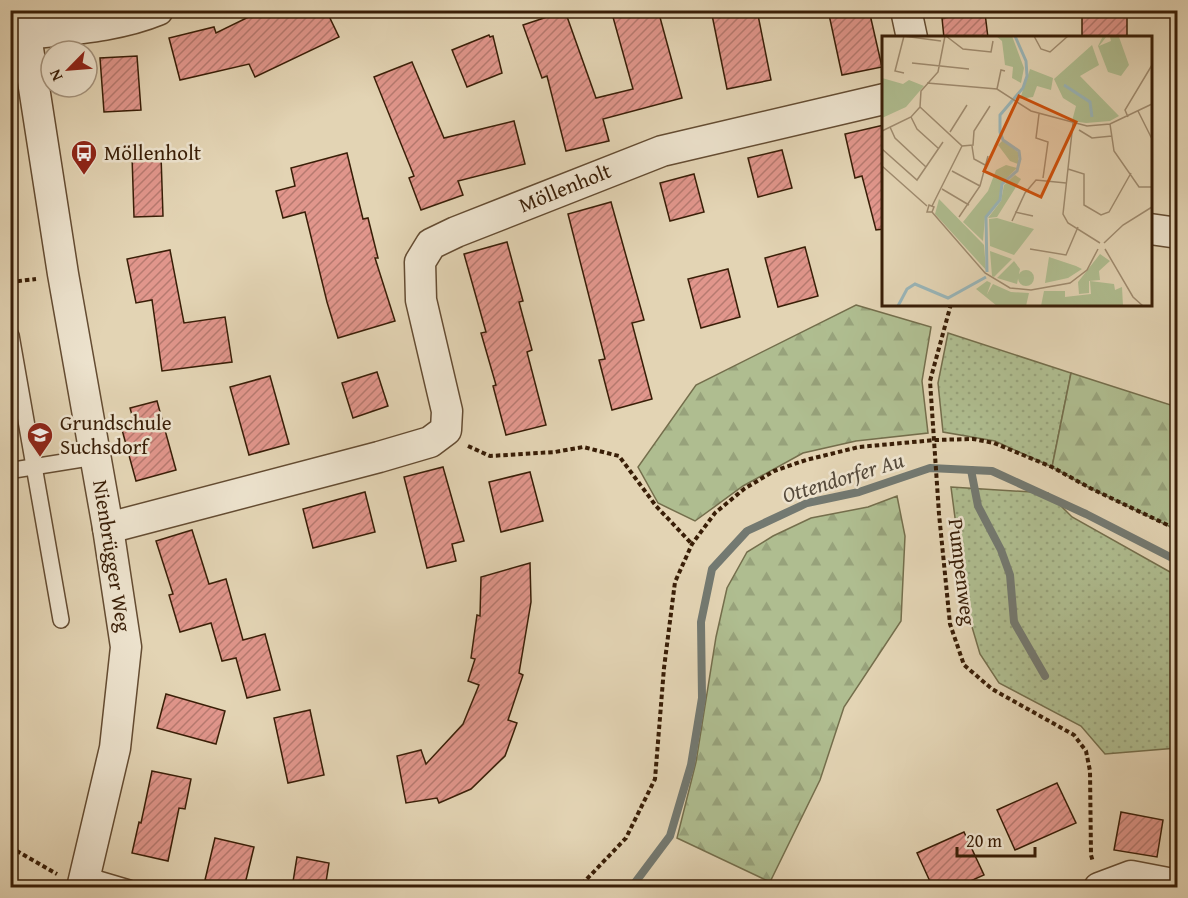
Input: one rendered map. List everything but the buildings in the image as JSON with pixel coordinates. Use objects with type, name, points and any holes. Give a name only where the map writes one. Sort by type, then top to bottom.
[{"type":"street","points":[[24,22],[73,29],[139,18],[158,10]]},
{"type":"street","points":[[906,10],[912,36]]},
{"type":"street","name":"Nienbrügger Weg","points":[[24,22],[61,263],[108,528],[126,646],[115,748],[83,882]]},
{"type":"street","name":"Möllenholt","points":[[446,430],[447,411],[421,300],[420,262],[430,244],[662,151],[882,99]]},
{"type":"street","points":[[1152,229],[1178,233]]},
{"type":"street","points":[[108,528],[379,457],[430,442],[446,430]]},
{"type":"street","points":[[1100,887],[1131,876],[1178,885]]},
{"type":"lane","points":[[12,335],[61,620]]},
{"type":"lane","points":[[14,470],[95,456]]},
{"type":"lane","points":[[83,882],[129,888]]},
{"type":"path","points":[[1170,10],[1178,21]]},
{"type":"path","points":[[10,247],[16,271],[10,288]]},
{"type":"path","name":"Pumpenweg","points":[[950,306],[930,381],[939,514],[950,624],[964,665],[992,689],[1074,735],[1086,751],[1090,771],[1091,855],[1100,887]]},
{"type":"path","points":[[446,430],[471,447],[490,456],[555,452],[582,447],[619,456],[656,506],[692,544]]},
{"type":"path","points":[[575,888],[585,881],[626,838],[655,779],[664,668],[675,582],[692,544],[715,513],[744,489],[774,471],[806,460],[860,447],[973,439],[994,443],[1052,467],[1090,489],[1178,530]]},
{"type":"path","points":[[10,847],[61,876],[83,882]]},
{"type":"green space","points":[[856,305],[931,327],[922,381],[928,433],[856,441],[803,453],[743,486],[695,521],[658,503],[638,467],[696,385]]},
{"type":"green space","points":[[948,333],[1071,373],[1052,467],[995,441],[943,432],[938,383]]},
{"type":"green space","points":[[1071,373],[1177,407],[1177,530],[1052,467]]},
{"type":"green space","points":[[951,487],[1048,493],[1072,517],[1177,574],[1177,748],[1105,754],[1081,726],[999,683],[980,654],[967,610]]},
{"type":"green space","points":[[897,496],[905,536],[901,621],[844,707],[820,780],[770,882],[677,838],[696,762],[716,637],[727,588],[747,552],[773,536],[811,518],[868,507]]},
{"type":"waterway","name":"Ottendorfer Au","points":[[631,888],[670,836],[691,765],[702,698],[701,622],[712,569],[747,531],[807,503],[859,492],[930,468],[992,471],[1086,514],[1178,561]]},
{"type":"waterway","points":[[971,470],[978,506],[1001,550],[1010,575],[1014,622],[1045,676]]},
{"type":"place","name":"Möllenholt","points":[[84,176]]},
{"type":"place","name":"Grundschule Suchsdorf","points":[[40,458]]}]
